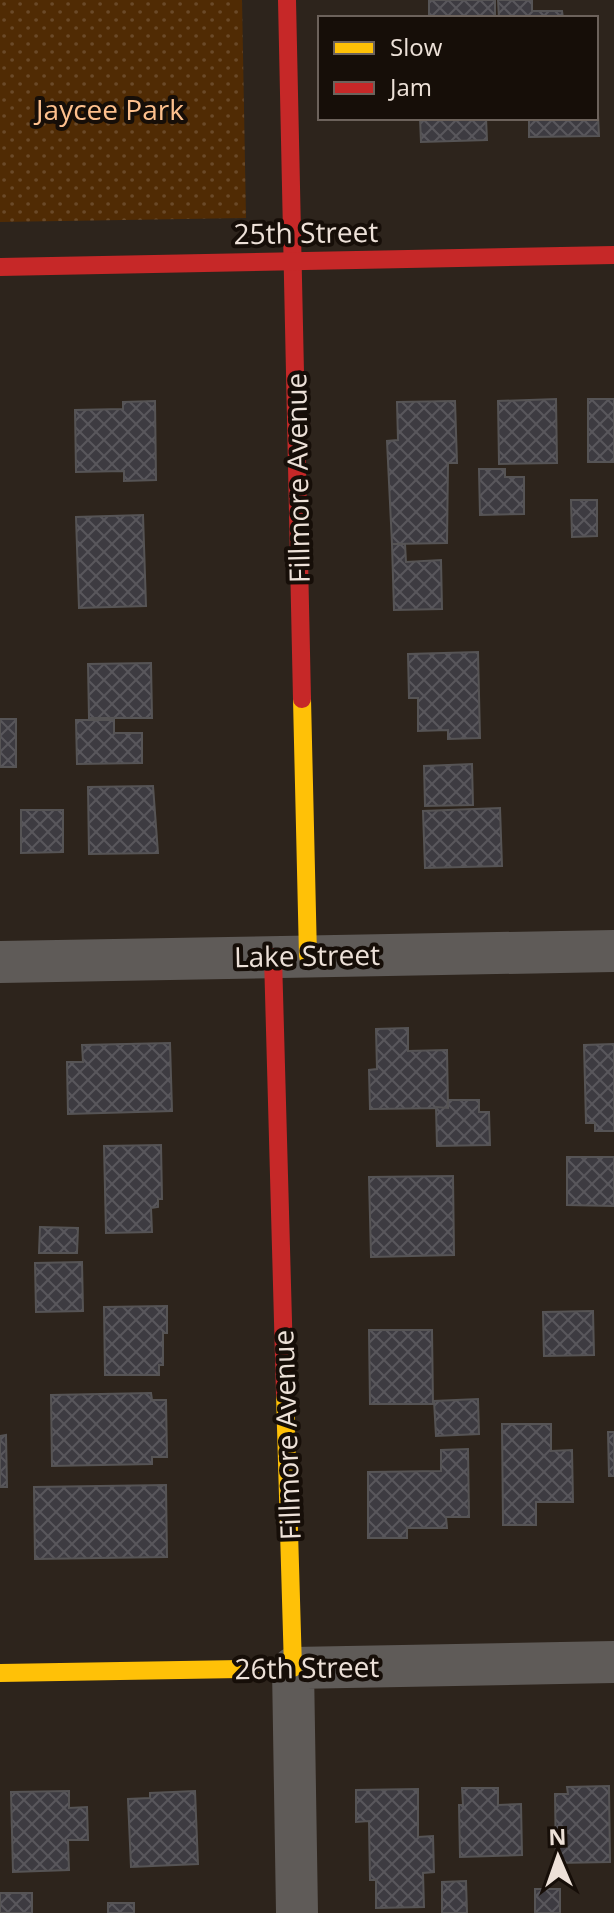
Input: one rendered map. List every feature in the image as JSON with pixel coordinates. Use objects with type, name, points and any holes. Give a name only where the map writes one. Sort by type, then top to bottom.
[{"type":"street","name":"Fillmore Avenue","points":[[287,0],[293,261],[291,956],[293,1668],[297,1913]]},
{"type":"street","name":"25th Street","points":[[0,267],[614,255]]},
{"type":"street","name":"Lake Street","points":[[0,962],[614,951]]},
{"type":"street","name":"26th Street","points":[[0,1673],[614,1662]]},
{"type":"green space","name":"Jaycee Park","points":[[0,0],[242,0],[246,218],[0,222]]},
{"type":"building","points":[[429,0],[495,0],[495,16],[429,16]]},
{"type":"building","points":[[498,0],[532,0],[532,11],[562,11],[563,16],[499,16]]},
{"type":"building","points":[[598,115],[599,136],[529,137],[529,120],[598,120]]},
{"type":"building","points":[[420,120],[486,120],[487,140],[421,142]]},
{"type":"building","points":[[556,399],[557,463],[499,464],[498,401]]},
{"type":"building","points":[[588,399],[614,399],[614,462],[588,462]]},
{"type":"building","points":[[155,401],[156,480],[124,481],[124,471],[76,472],[75,410],[123,409],[123,402]]},
{"type":"building","points":[[455,401],[457,463],[448,463],[447,543],[392,544],[387,441],[398,440],[397,402]]},
{"type":"building","points":[[479,469],[505,469],[505,477],[524,477],[524,514],[480,515]]},
{"type":"building","points":[[571,500],[597,500],[597,536],[572,537]]},
{"type":"building","points":[[143,515],[146,606],[79,608],[76,517]]},
{"type":"building","points":[[392,544],[405,544],[406,562],[441,560],[442,609],[394,610]]},
{"type":"building","points":[[478,652],[480,738],[448,739],[448,730],[418,731],[418,698],[409,698],[408,654]]},
{"type":"building","points":[[151,663],[152,718],[89,718],[88,664]]},
{"type":"building","points":[[0,719],[16,719],[16,767],[0,767]]},
{"type":"building","points":[[76,720],[114,720],[114,733],[142,733],[142,763],[77,764]]},
{"type":"building","points":[[472,764],[473,805],[425,806],[424,766]]},
{"type":"building","points":[[153,786],[158,853],[89,854],[88,787]]},
{"type":"building","points":[[500,808],[502,866],[425,868],[423,811]]},
{"type":"building","points":[[21,810],[63,810],[63,852],[21,853]]},
{"type":"building","points":[[408,1028],[408,1051],[447,1050],[448,1108],[370,1109],[369,1070],[377,1069],[376,1029]]},
{"type":"building","points":[[170,1043],[172,1111],[68,1114],[67,1062],[83,1062],[82,1045]]},
{"type":"building","points":[[614,1044],[614,1131],[595,1131],[595,1123],[586,1123],[584,1045]]},
{"type":"building","points":[[448,1100],[479,1100],[479,1112],[489,1112],[490,1145],[437,1146],[436,1107],[448,1108]]},
{"type":"building","points":[[161,1145],[162,1199],[158,1199],[158,1207],[151,1208],[152,1232],[106,1233],[104,1146]]},
{"type":"building","points":[[567,1157],[614,1157],[614,1206],[567,1205]]},
{"type":"building","points":[[453,1176],[454,1255],[371,1257],[369,1177]]},
{"type":"building","points":[[40,1227],[78,1228],[77,1253],[39,1253]]},
{"type":"building","points":[[82,1262],[83,1311],[36,1312],[35,1263]]},
{"type":"building","points":[[167,1306],[167,1333],[163,1333],[163,1365],[159,1365],[159,1375],[105,1375],[104,1307]]},
{"type":"building","points":[[593,1311],[594,1355],[544,1356],[543,1312]]},
{"type":"building","points":[[369,1330],[432,1330],[433,1404],[370,1404]]},
{"type":"building","points":[[151,1393],[152,1400],[166,1400],[167,1457],[152,1457],[152,1464],[52,1466],[51,1395]]},
{"type":"building","points":[[478,1399],[479,1434],[436,1436],[434,1401]]},
{"type":"building","points":[[502,1424],[551,1424],[551,1451],[572,1450],[573,1502],[536,1502],[536,1525],[503,1525]]},
{"type":"building","points":[[608,1432],[614,1432],[614,1476],[609,1476]]},
{"type":"building","points":[[6,1435],[7,1487],[0,1487],[0,1436]]},
{"type":"building","points":[[468,1449],[469,1517],[446,1517],[447,1528],[407,1528],[407,1538],[368,1538],[368,1472],[441,1471],[441,1450]]},
{"type":"building","points":[[166,1485],[167,1557],[35,1559],[34,1487]]},
{"type":"building","points":[[609,1786],[610,1862],[556,1863],[555,1794],[568,1794],[567,1787]]},
{"type":"building","points":[[462,1788],[498,1788],[498,1805],[521,1804],[522,1855],[460,1857],[459,1805],[463,1805]]},
{"type":"building","points":[[418,1789],[418,1837],[433,1836],[434,1872],[423,1873],[424,1907],[376,1908],[376,1880],[370,1880],[369,1821],[356,1822],[356,1790]]},
{"type":"building","points":[[69,1791],[69,1808],[87,1807],[88,1840],[68,1840],[69,1870],[13,1872],[11,1792]]},
{"type":"building","points":[[195,1791],[198,1864],[131,1867],[128,1799],[150,1798],[150,1793]]},
{"type":"building","points":[[466,1881],[467,1913],[442,1913],[442,1882]]},
{"type":"building","points":[[535,1889],[560,1889],[560,1913],[535,1913]]},
{"type":"building","points":[[0,1893],[32,1893],[32,1913],[0,1913]]},
{"type":"building","points":[[108,1903],[134,1903],[134,1913],[108,1913]]},
{"type":"traffic: slow","points":[[302,699],[308,956]]},
{"type":"traffic: slow","points":[[0,1673],[293,1668],[285,1394]]},
{"type":"traffic: jam","points":[[287,0],[302,699]]},
{"type":"traffic: jam","points":[[0,267],[614,255]]},
{"type":"traffic: jam","points":[[273,957],[285,1394]]}]
